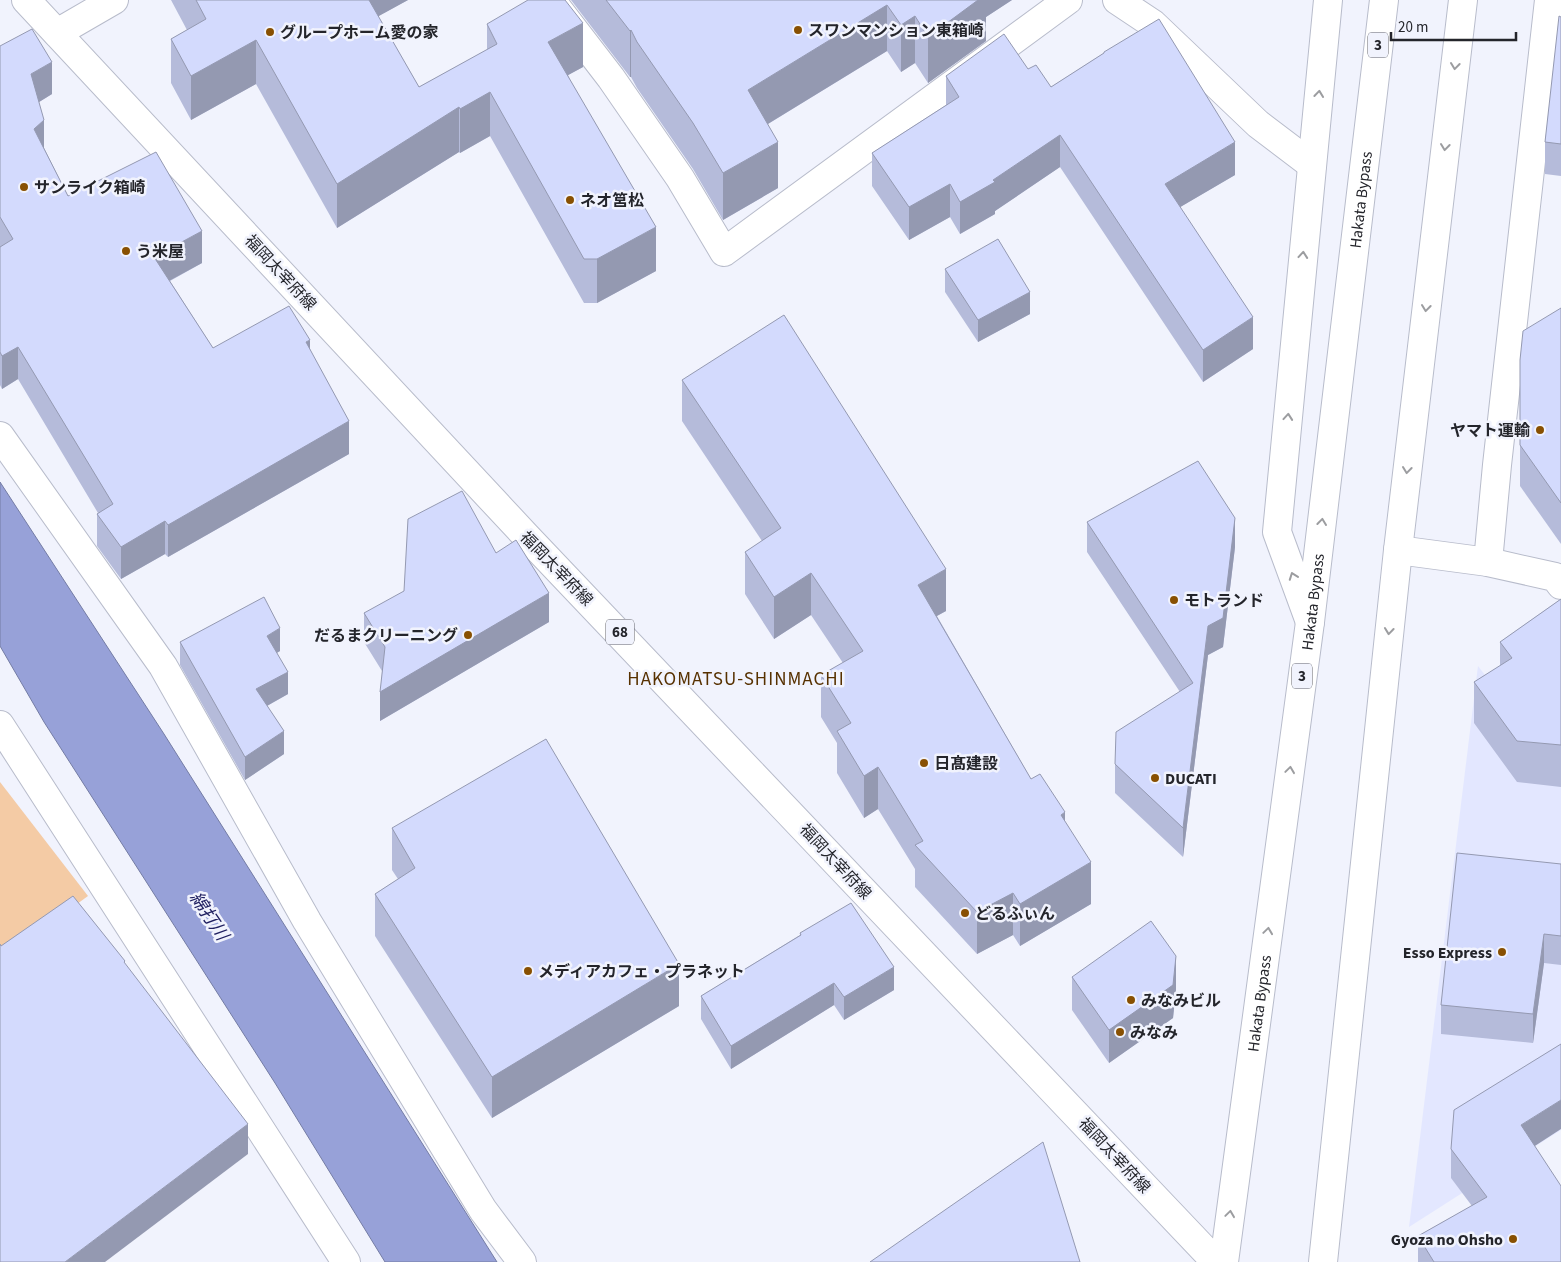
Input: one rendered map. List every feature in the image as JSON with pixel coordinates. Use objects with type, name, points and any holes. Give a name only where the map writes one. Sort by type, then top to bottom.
[{"type":"main road","name":"福岡太宰府線","points":[[26,0],[526,536],[1216,1262]]},
{"type":"main road","points":[[57,33],[114,0]]},
{"type":"main road","points":[[552,0],[617,85],[680,178],[724,252],[1068,0]]},
{"type":"main road","points":[[1117,0],[1153,24],[1258,124],[1312,165]]},
{"type":"main road","points":[[1310,622],[1277,532],[1328,0]]},
{"type":"main road","name":"Hakata Bypass","points":[[1224,1262],[1310,622],[1384,0]]},
{"type":"main road","points":[[1323,1262],[1398,550],[1463,0]]},
{"type":"main road","points":[[1488,562],[1496,465],[1549,0]]},
{"type":"main road","points":[[0,436],[162,666],[312,929],[482,1210],[522,1262]]},
{"type":"main road","points":[[1398,550],[1488,562],[1555,577],[1561,585]]},
{"type":"main road","points":[[0,725],[346,1262]]},
{"type":"shaded area","name":"Esso Express","points":[[1478,666],[1561,773],[1561,1130],[1409,1227]]},
{"type":"shaded area","points":[[0,782],[88,896],[0,960]]},
{"type":"water","name":"綿打川","points":[[0,482],[164,734],[497,1262],[385,1262],[275,1083],[44,722],[0,646]]},
{"type":"building","points":[[196,0],[369,0],[419,87],[497,44],[487,24],[528,0],[565,0],[583,23],[548,42],[656,227],[597,259],[584,259],[490,92],[460,109],[459,107],[337,184],[256,40],[191,76],[171,39],[206,19]]},
{"type":"building","points":[[606,0],[978,0],[928,37],[915,16],[901,25],[887,5],[748,90],[778,142],[723,173],[693,123],[637,42],[631,30]]},
{"type":"building","points":[[1559,16],[1561,17],[1561,144],[1545,142]]},
{"type":"building","points":[[1159,19],[1235,142],[1165,184],[1253,317],[1203,350],[1060,135],[993,180],[995,182],[960,202],[950,184],[909,207],[872,153],[959,97],[946,76],[1004,34],[1028,69],[1036,65],[1051,87]]},
{"type":"building","points":[[32,29],[52,62],[31,74],[44,120],[34,129],[68,196],[156,152],[202,231],[154,257],[213,348],[289,306],[310,340],[306,342],[349,421],[168,525],[165,521],[121,547],[97,514],[113,504],[18,347],[2,356],[0,352],[0,247],[13,239],[0,217],[0,46]]},
{"type":"building","points":[[998,239],[1030,292],[978,320],[945,269]]},
{"type":"building","name":"ヤマト運輸","points":[[1561,308],[1561,503],[1520,445],[1520,360],[1523,331]]},
{"type":"building","points":[[784,315],[946,569],[918,585],[1031,779],[1040,774],[1065,812],[1061,815],[1091,862],[1020,904],[1013,893],[977,912],[915,845],[923,841],[878,767],[864,776],[837,731],[851,723],[821,675],[863,651],[811,573],[774,597],[745,552],[781,528],[682,380]]},
{"type":"building","points":[[1198,461],[1235,518],[1223,618],[1208,626],[1183,828],[1115,764],[1116,732],[1193,683],[1087,522]]},
{"type":"building","points":[[462,491],[496,553],[516,540],[549,593],[380,692],[385,647],[364,613],[404,591],[408,519]]},
{"type":"building","points":[[264,597],[280,628],[267,636],[288,672],[256,689],[284,731],[245,757],[180,642]]},
{"type":"building","points":[[1561,599],[1561,745],[1517,741],[1474,682],[1512,658],[1500,642]]},
{"type":"building","name":"メディアカフェ・プラネット","points":[[546,739],[679,964],[492,1077],[375,894],[415,868],[392,828]]},
{"type":"building","points":[[1457,853],[1561,864],[1561,936],[1544,934],[1533,1014],[1441,1005]]},
{"type":"building","points":[[73,896],[125,961],[248,1124],[65,1262],[0,1262],[0,944],[1,946]]},
{"type":"building","points":[[851,903],[894,967],[844,997],[834,983],[731,1046],[701,996]]},
{"type":"building","points":[[1151,921],[1176,956],[1173,985],[1109,1030],[1072,977]]},
{"type":"building","points":[[1561,1044],[1561,1100],[1521,1125],[1561,1186],[1561,1262],[1434,1262],[1418,1236],[1487,1197],[1451,1149],[1454,1110]]},
{"type":"building","points":[[1043,1142],[1080,1262],[870,1262]]},
{"type":"place","name":"スワンマンション東箱崎","points":[[798,30]]},
{"type":"place","name":"グループホーム愛の家","points":[[270,32]]},
{"type":"place","name":"サンライク箱崎","points":[[24,187]]},
{"type":"place","name":"ネオ筥松","points":[[570,200]]},
{"type":"place","name":"う米屋","points":[[126,251]]},
{"type":"place","name":"ヤマト運輸","points":[[1540,430]]},
{"type":"place","name":"モトランド","points":[[1174,600]]},
{"type":"place","name":"だるまクリーニング","points":[[468,635]]},
{"type":"place","name":"日髙建設","points":[[924,763]]},
{"type":"place","name":"DUCATI","points":[[1155,778]]},
{"type":"place","name":"どるふぃん","points":[[965,913]]},
{"type":"place","name":"Esso Express","points":[[1502,952]]},
{"type":"place","name":"メディアカフェ・プラネット","points":[[528,971]]},
{"type":"place","name":"みなみビル","points":[[1131,1000]]},
{"type":"place","name":"みなみ","points":[[1120,1032]]},
{"type":"place","name":"Gyoza no Ohsho","points":[[1513,1239]]},
{"type":"district","name":"HAKOMATSU-SHINMACHI","points":[[736,678]]}]
